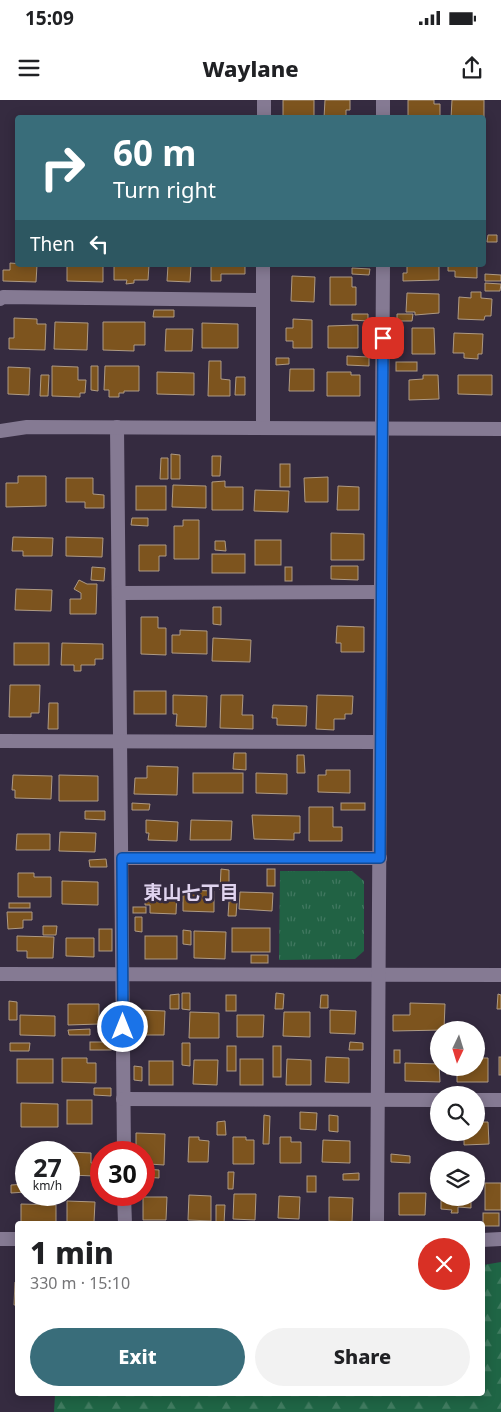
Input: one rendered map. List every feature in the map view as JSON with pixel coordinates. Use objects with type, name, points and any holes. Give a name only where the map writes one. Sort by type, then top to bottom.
[{"type":"street","points":[[264,100],[264,115]]},
{"type":"street","points":[[383,100],[383,115]]},
{"type":"street","points":[[262,428],[263,267]]},
{"type":"street","points":[[377,1221],[383,267]]},
{"type":"street","points":[[0,299],[12,297],[263,300]]},
{"type":"street","points":[[0,431],[18,427],[501,429]]},
{"type":"street","points":[[117,427],[124,1141]]},
{"type":"street","points":[[119,593],[381,592]]},
{"type":"street","points":[[0,741],[380,742]]},
{"type":"street","points":[[122,858],[380,858]]},
{"type":"street","points":[[0,974],[501,975]]},
{"type":"street","points":[[123,1100],[430,1100]]},
{"type":"street","points":[[485,1100],[501,1100]]},
{"type":"street","points":[[124,1206],[125,1221]]},
{"type":"street","points":[[0,1239],[15,1239]]},
{"type":"street","points":[[485,1240],[501,1239]]},
{"type":"green space","points":[[280,871],[352,871],[364,881],[364,951],[355,959],[279,960]]},
{"type":"green space","points":[[501,1262],[501,1412],[54,1412],[55,1396],[485,1396],[485,1265]]},
{"type":"building","points":[[283,100],[314,100],[314,115],[283,115]]},
{"type":"building","points":[[325,100],[350,100],[350,110],[346,110],[346,115],[324,115]]},
{"type":"building","points":[[408,100],[434,100],[434,104],[440,104],[440,115],[408,115]]},
{"type":"building","points":[[452,100],[484,100],[484,115],[451,115]]},
{"type":"building","points":[[488,235],[497,235],[497,242],[487,242]]},
{"type":"building","points":[[10,263],[15,263],[15,267],[37,267],[36,282],[3,281],[3,270],[10,270]]},
{"type":"building","points":[[67,267],[103,267],[103,282],[67,281]]},
{"type":"building","points":[[114,267],[149,267],[148,280],[134,280],[134,283],[126,284],[127,280],[114,280]]},
{"type":"building","points":[[168,267],[191,267],[190,282],[167,281]]},
{"type":"building","points":[[211,267],[245,267],[245,274],[221,274],[221,281],[211,281]]},
{"type":"building","points":[[407,267],[439,267],[439,280],[403,281],[403,273],[407,273]]},
{"type":"building","points":[[448,267],[477,267],[477,278],[455,277],[455,271],[448,271]]},
{"type":"building","points":[[352,268],[370,269],[369,275],[352,274]]},
{"type":"building","points":[[485,274],[501,275],[501,281],[485,281]]},
{"type":"building","points":[[292,276],[315,277],[314,302],[291,301]]},
{"type":"building","points":[[330,277],[352,277],[352,287],[356,287],[356,305],[330,305]]},
{"type":"building","points":[[485,283],[501,284],[500,291],[485,291]]},
{"type":"building","points":[[471,292],[481,292],[481,298],[492,299],[491,316],[485,316],[484,320],[458,319],[459,297],[471,298]]},
{"type":"building","points":[[407,293],[439,294],[439,313],[415,315],[415,312],[406,312]]},
{"type":"building","points":[[154,310],[174,310],[174,317],[153,317]]},
{"type":"building","points":[[352,314],[368,314],[368,321],[352,320]]},
{"type":"building","points":[[397,314],[413,314],[412,321],[397,321]]},
{"type":"building","points":[[14,318],[37,319],[37,324],[46,324],[45,350],[9,349],[9,338],[14,338]]},
{"type":"building","points":[[293,319],[312,320],[312,348],[293,348],[293,341],[286,341],[286,328],[293,328]]},
{"type":"building","points":[[55,322],[88,323],[87,350],[54,349]]},
{"type":"building","points":[[103,322],[145,322],[145,345],[134,345],[134,351],[103,350]]},
{"type":"building","points":[[202,323],[238,324],[238,348],[202,348]]},
{"type":"building","points":[[358,325],[358,348],[328,348],[328,326]]},
{"type":"building","points":[[412,328],[434,328],[435,354],[412,354]]},
{"type":"building","points":[[166,329],[193,329],[192,351],[165,351]]},
{"type":"building","points":[[454,333],[483,334],[482,354],[478,354],[478,359],[464,358],[464,353],[453,353]]},
{"type":"building","points":[[347,356],[369,357],[369,366],[347,365]]},
{"type":"building","points":[[276,358],[289,358],[289,364],[276,365]]},
{"type":"building","points":[[209,361],[221,361],[221,379],[230,380],[230,396],[208,396]]},
{"type":"building","points":[[396,362],[417,362],[417,371],[396,371]]},
{"type":"building","points":[[52,366],[78,367],[78,380],[86,380],[85,393],[80,393],[80,397],[52,396]]},
{"type":"building","points":[[91,366],[98,366],[98,391],[91,390]]},
{"type":"building","points":[[105,366],[139,366],[139,391],[124,391],[124,393],[119,393],[119,397],[109,397],[109,390],[104,390]]},
{"type":"building","points":[[8,367],[30,368],[29,395],[8,394]]},
{"type":"building","points":[[290,369],[314,369],[314,391],[289,391]]},
{"type":"building","points":[[157,372],[194,373],[194,395],[157,394]]},
{"type":"building","points":[[327,372],[351,372],[351,375],[360,375],[360,396],[327,396]]},
{"type":"building","points":[[41,375],[49,375],[48,396],[40,396]]},
{"type":"building","points":[[423,375],[438,375],[439,399],[409,400],[409,380],[423,379]]},
{"type":"building","points":[[458,375],[492,375],[492,395],[458,394]]},
{"type":"building","points":[[236,377],[245,377],[245,395],[235,395]]},
{"type":"building","points":[[171,454],[180,455],[180,479],[171,479]]},
{"type":"building","points":[[212,456],[221,456],[220,476],[212,476]]},
{"type":"building","points":[[161,458],[168,458],[168,479],[160,479]]},
{"type":"building","points":[[280,464],[290,464],[290,487],[280,487]]},
{"type":"building","points":[[18,476],[46,476],[46,506],[6,507],[6,483],[18,483]]},
{"type":"building","points":[[328,477],[328,502],[305,502],[304,478]]},
{"type":"building","points":[[66,478],[93,478],[93,494],[104,495],[104,508],[85,508],[85,502],[66,502]]},
{"type":"building","points":[[225,481],[225,487],[243,487],[243,510],[212,510],[212,482]]},
{"type":"building","points":[[173,485],[206,486],[206,508],[172,507]]},
{"type":"building","points":[[136,486],[166,486],[166,510],[136,510]]},
{"type":"building","points":[[338,486],[359,487],[359,510],[337,510]]},
{"type":"building","points":[[255,490],[289,491],[288,512],[254,511]]},
{"type":"building","points":[[132,518],[148,518],[148,526],[131,525]]},
{"type":"building","points":[[183,520],[199,520],[199,559],[174,559],[174,526],[183,526]]},
{"type":"building","points":[[331,533],[364,534],[364,560],[331,560]]},
{"type":"building","points":[[13,537],[53,538],[52,556],[23,556],[23,551],[12,551]]},
{"type":"building","points":[[66,537],[103,538],[102,557],[66,556]]},
{"type":"building","points":[[255,540],[281,540],[281,565],[255,565]]},
{"type":"building","points":[[215,541],[225,541],[226,551],[215,550]]},
{"type":"building","points":[[139,545],[166,545],[166,556],[159,556],[159,571],[139,571]]},
{"type":"building","points":[[212,554],[245,554],[245,573],[212,573]]},
{"type":"building","points":[[331,566],[358,566],[358,580],[331,579]]},
{"type":"building","points":[[92,567],[105,568],[104,581],[91,580]]},
{"type":"building","points":[[285,567],[292,567],[292,581],[285,581]]},
{"type":"building","points":[[79,580],[87,584],[97,584],[96,614],[70,614],[70,599],[81,599],[81,593],[74,589]]},
{"type":"building","points":[[16,589],[52,590],[51,611],[15,610]]},
{"type":"building","points":[[213,607],[221,607],[221,625],[213,624]]},
{"type":"building","points":[[141,617],[158,617],[158,628],[166,628],[166,655],[141,654]]},
{"type":"building","points":[[337,626],[364,627],[364,652],[341,652],[341,643],[336,643]]},
{"type":"building","points":[[180,630],[207,631],[207,654],[172,653],[172,635],[180,635]]},
{"type":"building","points":[[213,638],[251,640],[250,662],[212,661]]},
{"type":"building","points":[[14,643],[49,643],[49,665],[14,665]]},
{"type":"building","points":[[62,643],[103,644],[103,659],[95,659],[95,665],[81,665],[81,671],[74,671],[74,665],[61,665]]},
{"type":"building","points":[[10,685],[40,685],[39,713],[31,713],[31,717],[9,717]]},
{"type":"building","points":[[134,691],[166,691],[166,714],[134,714]]},
{"type":"building","points":[[173,695],[207,696],[206,727],[176,726],[177,714],[173,714]]},
{"type":"building","points":[[221,695],[243,695],[242,715],[253,715],[253,729],[220,728]]},
{"type":"building","points":[[317,695],[353,696],[352,714],[345,714],[345,719],[334,719],[334,730],[316,729]]},
{"type":"building","points":[[49,703],[58,703],[58,729],[48,729]]},
{"type":"building","points":[[273,705],[307,706],[306,726],[277,725],[277,718],[272,718]]},
{"type":"building","points":[[234,753],[246,753],[246,770],[233,769]]},
{"type":"building","points":[[297,755],[304,755],[305,773],[297,773]]},
{"type":"building","points":[[147,766],[178,767],[177,795],[134,794],[135,778],[147,778]]},
{"type":"building","points":[[326,770],[350,770],[350,793],[318,792],[318,775],[326,775]]},
{"type":"building","points":[[193,773],[243,773],[243,793],[193,793]]},
{"type":"building","points":[[256,773],[287,774],[287,794],[256,793]]},
{"type":"building","points":[[13,775],[52,776],[51,799],[15,798],[15,790],[12,790]]},
{"type":"building","points":[[59,775],[98,776],[98,801],[59,801]]},
{"type":"building","points":[[132,803],[150,804],[149,810],[132,810]]},
{"type":"building","points":[[341,803],[365,803],[365,810],[341,810]]},
{"type":"building","points":[[309,807],[333,807],[333,827],[342,827],[342,841],[309,841]]},
{"type":"building","points":[[85,811],[105,811],[105,820],[85,819]]},
{"type":"building","points":[[252,815],[300,816],[300,833],[294,833],[294,840],[254,839]]},
{"type":"building","points":[[146,820],[178,822],[177,841],[148,840],[149,833],[146,833]]},
{"type":"building","points":[[191,820],[232,821],[231,840],[190,840]]},
{"type":"building","points":[[60,832],[96,833],[95,852],[59,851]]},
{"type":"building","points":[[17,834],[50,834],[50,850],[16,850]]},
{"type":"building","points":[[106,859],[107,867],[90,867],[89,860]]},
{"type":"building","points":[[221,869],[229,870],[229,890],[220,890]]},
{"type":"building","points":[[267,869],[275,869],[275,886],[267,886]]},
{"type":"building","points":[[18,873],[34,873],[34,877],[51,877],[51,897],[18,897]]},
{"type":"building","points":[[62,881],[98,882],[98,905],[62,904]]},
{"type":"building","points":[[146,889],[177,890],[176,914],[150,913],[150,905],[145,905]]},
{"type":"building","points":[[183,890],[214,891],[214,912],[183,911]]},
{"type":"building","points":[[240,892],[273,893],[272,911],[239,909]]},
{"type":"building","points":[[229,901],[237,902],[236,916],[228,916]]},
{"type":"building","points":[[9,903],[30,903],[30,908],[9,908]]},
{"type":"building","points":[[133,907],[146,907],[146,913],[133,913]]},
{"type":"building","points":[[7,912],[32,912],[32,920],[23,920],[23,928],[8,929]]},
{"type":"building","points":[[135,917],[142,917],[142,932],[135,931]]},
{"type":"building","points":[[43,926],[57,926],[56,935],[43,935]]},
{"type":"building","points":[[232,928],[270,928],[270,952],[232,952]]},
{"type":"building","points":[[99,929],[112,929],[112,951],[99,951]]},
{"type":"building","points":[[183,930],[191,931],[191,945],[183,944]]},
{"type":"building","points":[[194,931],[226,932],[225,959],[194,958]]},
{"type":"building","points":[[17,936],[54,937],[53,958],[27,958],[27,951],[17,951]]},
{"type":"building","points":[[145,936],[177,936],[177,959],[145,959]]},
{"type":"building","points":[[66,938],[94,938],[94,957],[66,956]]},
{"type":"building","points":[[251,955],[268,955],[268,963],[251,963]]},
{"type":"building","points":[[182,993],[190,993],[190,1010],[182,1009]]},
{"type":"building","points":[[276,993],[284,994],[283,1009],[275,1009]]},
{"type":"building","points":[[179,994],[179,1009],[170,1009],[170,995]]},
{"type":"building","points":[[498,994],[501,995],[501,1009],[497,1009]]},
{"type":"building","points":[[226,995],[236,995],[236,1011],[226,1011]]},
{"type":"building","points":[[321,995],[328,995],[328,1008],[320,1008]]},
{"type":"building","points":[[9,1001],[17,1002],[17,1020],[9,1020]]},
{"type":"building","points":[[410,1003],[445,1004],[444,1021],[430,1021],[430,1030],[393,1031],[393,1015],[410,1015]]},
{"type":"building","points":[[68,1004],[99,1004],[99,1024],[68,1025]]},
{"type":"building","points":[[139,1010],[165,1011],[164,1035],[138,1035]]},
{"type":"building","points":[[330,1010],[356,1011],[355,1034],[330,1033]]},
{"type":"building","points":[[190,1012],[219,1013],[219,1038],[189,1038]]},
{"type":"building","points":[[284,1012],[310,1012],[310,1037],[283,1036]]},
{"type":"building","points":[[20,1015],[55,1016],[55,1036],[20,1035]]},
{"type":"building","points":[[237,1015],[264,1015],[263,1037],[237,1037]]},
{"type":"building","points":[[90,1029],[90,1035],[69,1035],[68,1030]]},
{"type":"building","points":[[90,1042],[111,1042],[111,1050],[90,1050]]},
{"type":"building","points":[[350,1042],[363,1043],[363,1050],[349,1050]]},
{"type":"building","points":[[10,1043],[30,1043],[29,1051],[10,1051]]},
{"type":"building","points":[[182,1043],[190,1043],[190,1066],[182,1065]]},
{"type":"building","points":[[227,1046],[236,1046],[236,1071],[227,1071]]},
{"type":"building","points":[[273,1046],[281,1046],[281,1077],[273,1077]]},
{"type":"building","points":[[394,1050],[400,1050],[400,1063],[394,1063]]},
{"type":"building","points":[[326,1057],[349,1058],[349,1083],[325,1082]]},
{"type":"building","points":[[499,1057],[501,1057],[501,1075],[499,1075]]},
{"type":"building","points":[[62,1058],[87,1058],[87,1063],[96,1063],[96,1083],[62,1082]]},
{"type":"building","points":[[485,1058],[488,1058],[488,1082],[457,1082],[457,1076],[485,1076]]},
{"type":"building","points":[[17,1059],[53,1059],[53,1083],[17,1083]]},
{"type":"building","points":[[240,1059],[263,1059],[263,1085],[240,1085]]},
{"type":"building","points":[[287,1059],[311,1060],[311,1085],[286,1085]]},
{"type":"building","points":[[194,1060],[218,1060],[217,1085],[193,1084]]},
{"type":"building","points":[[149,1061],[173,1061],[173,1085],[149,1085]]},
{"type":"building","points":[[405,1063],[430,1064],[430,1076],[440,1076],[440,1082],[405,1081]]},
{"type":"building","points":[[134,1066],[142,1067],[142,1081],[134,1080]]},
{"type":"building","points":[[94,1088],[111,1088],[111,1096],[94,1095]]},
{"type":"building","points":[[67,1100],[92,1100],[92,1124],[67,1124]]},
{"type":"building","points":[[21,1103],[58,1104],[58,1127],[21,1127]]},
{"type":"building","points":[[300,1112],[317,1113],[316,1130],[300,1129]]},
{"type":"building","points":[[264,1115],[270,1116],[269,1144],[263,1144]]},
{"type":"building","points":[[329,1115],[338,1116],[338,1132],[329,1131]]},
{"type":"building","points":[[225,1121],[226,1135],[217,1135],[217,1122]]},
{"type":"building","points":[[485,1122],[488,1122],[489,1144],[464,1145],[464,1141],[485,1141]]},
{"type":"building","points":[[136,1133],[165,1134],[164,1165],[155,1164],[155,1141],[136,1141]]},
{"type":"building","points":[[189,1137],[199,1137],[199,1140],[209,1141],[208,1162],[188,1162]]},
{"type":"building","points":[[233,1137],[246,1137],[246,1140],[254,1140],[254,1164],[233,1164]]},
{"type":"building","points":[[280,1137],[291,1137],[291,1142],[301,1142],[301,1163],[280,1163]]},
{"type":"building","points":[[323,1140],[350,1141],[350,1163],[322,1162]]},
{"type":"building","points":[[80,1153],[90,1153],[90,1176],[80,1175]]},
{"type":"building","points":[[391,1154],[410,1156],[410,1163],[391,1162]]},
{"type":"building","points":[[155,1170],[159,1170],[159,1178],[155,1178]]},
{"type":"building","points":[[228,1172],[234,1172],[233,1189],[228,1189]]},
{"type":"building","points":[[359,1173],[359,1180],[343,1180],[343,1174]]},
{"type":"building","points":[[307,1176],[316,1176],[316,1192],[307,1192]]},
{"type":"building","points":[[485,1183],[501,1183],[501,1210],[485,1210]]},
{"type":"building","points":[[11,1185],[15,1185],[15,1193],[11,1193]]},
{"type":"building","points":[[399,1193],[426,1193],[425,1215],[399,1215]]},
{"type":"building","points":[[234,1194],[256,1194],[255,1220],[233,1219]]},
{"type":"building","points":[[189,1195],[211,1196],[211,1221],[188,1220]]},
{"type":"building","points":[[279,1196],[300,1197],[299,1219],[278,1218]]},
{"type":"building","points":[[155,1197],[167,1197],[166,1220],[143,1220],[143,1206],[155,1206]]},
{"type":"building","points":[[329,1197],[353,1198],[352,1221],[329,1221]]},
{"type":"building","points":[[80,1201],[90,1202],[90,1206],[95,1206],[94,1221],[67,1221],[67,1206],[80,1206]]},
{"type":"building","points":[[216,1205],[225,1205],[224,1221],[216,1221]]},
{"type":"building","points":[[21,1206],[56,1206],[56,1221],[21,1221]]},
{"type":"building","points":[[441,1206],[471,1206],[471,1208],[458,1207],[458,1213],[451,1213],[452,1210],[441,1209]]},
{"type":"building","points":[[483,1213],[499,1213],[499,1226],[485,1226],[485,1221],[483,1221]]},
{"type":"district","name":"東山七丁目","points":[[191,892]]},
{"type":"route","points":[[123,1027],[122,858],[380,858],[383,338]]}]
